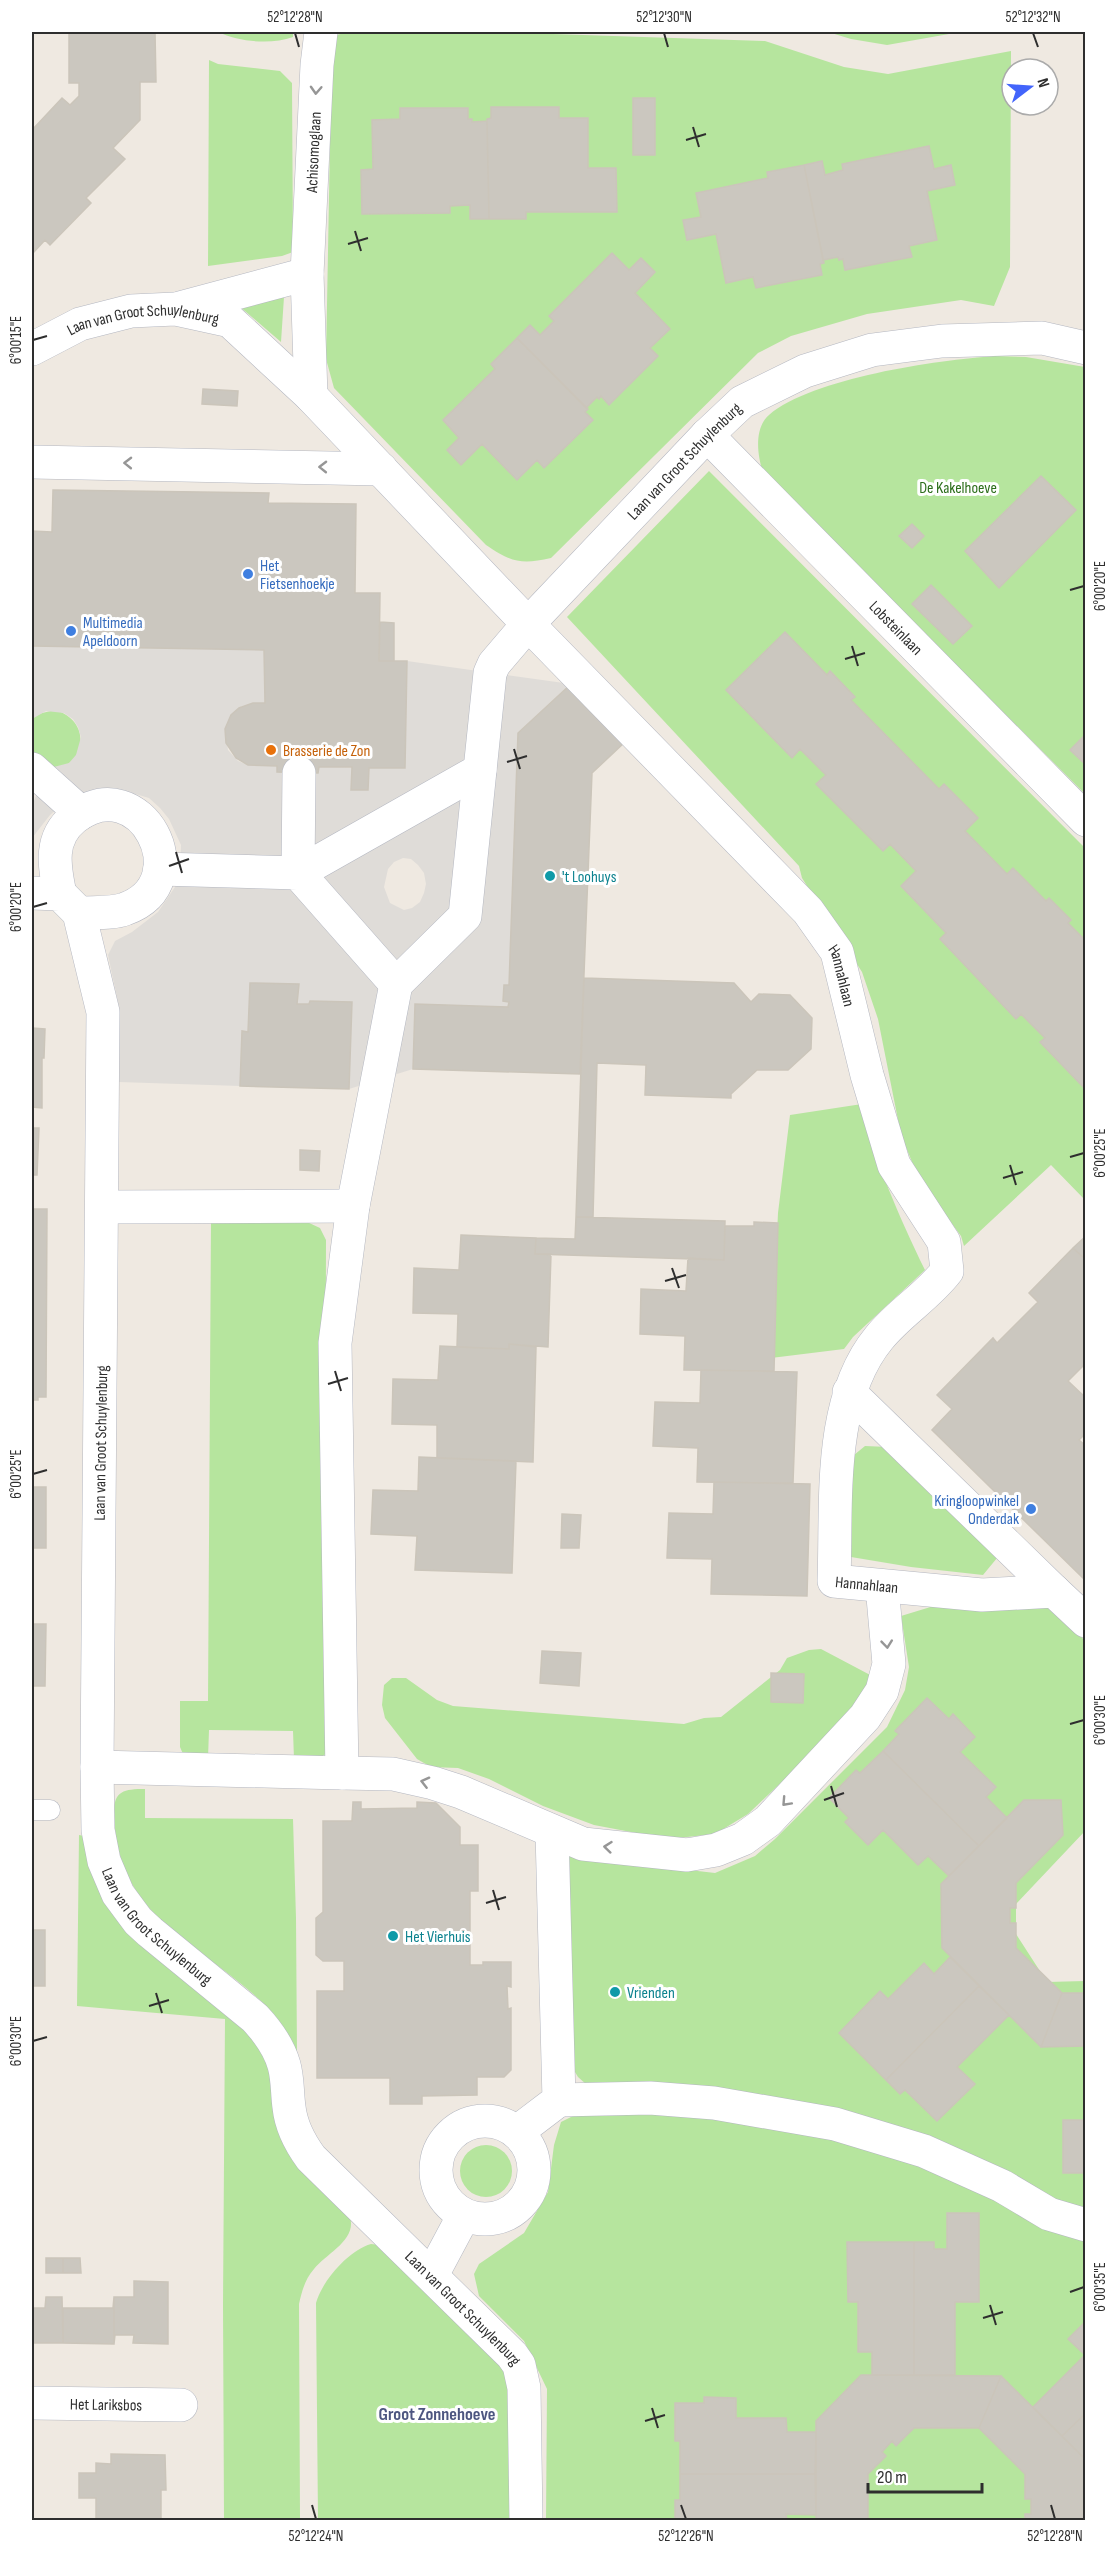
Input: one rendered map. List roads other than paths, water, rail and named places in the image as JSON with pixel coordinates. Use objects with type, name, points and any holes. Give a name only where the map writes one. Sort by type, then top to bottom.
[{"type":"street","name":"Achisomoglaan","points":[[311,396],[307,274],[317,65],[321,32]]},
{"type":"street","points":[[176,309],[307,274]]},
{"type":"street","name":"Laan van Groot Schuylenburg","points":[[32,349],[80,324],[131,311],[176,309],[230,321],[311,396],[528,624],[707,435],[742,402],[805,371],[872,350],[942,341],[1042,339],[1086,348]]},
{"type":"street","name":"Lobsteinlaan","points":[[707,435],[1086,820]]},
{"type":"street","points":[[32,462],[381,469]]},
{"type":"street","points":[[342,1773],[334,1343],[353,1206],[396,984],[465,916],[490,673],[494,664],[528,624]]},
{"type":"street","name":"Hannahlaan","points":[[528,624],[808,911],[837,952],[867,1074],[894,1165],[944,1242],[947,1271],[933,1290],[880,1337],[861,1364],[849,1392],[838,1457],[834,1581],[982,1595],[1054,1591]]},
{"type":"street","points":[[32,769],[81,813]]},
{"type":"street","points":[[160,869],[298,873],[480,770]]},
{"type":"street","points":[[299,772],[298,873],[396,984]]},
{"type":"street","points":[[113,806],[130,810],[143,820],[154,833],[160,850],[160,869],[153,886],[141,900],[125,909],[57,900],[54,854],[58,838],[67,823],[81,813],[97,807],[113,806]]},
{"type":"street","name":"Laan van Groot Schuylenburg","points":[[57,900],[103,1012],[97,1767],[100,1844],[110,1878],[138,1921],[255,2018],[278,2047],[285,2066],[291,2121],[303,2147],[311,2158],[432,2275],[512,2355],[519,2365],[524,2388],[526,2520]]},
{"type":"street","points":[[102,1207],[353,1206]]},
{"type":"street","points":[[849,1392],[1086,1621]]},
{"type":"street","points":[[97,1767],[393,1774],[461,1792],[583,1844],[687,1855],[716,1850],[734,1843],[768,1821],[865,1717],[882,1691],[889,1664],[882,1586]]},
{"type":"street","points":[[552,1832],[559,2100]]},
{"type":"street","points":[[517,2132],[559,2100],[650,2098],[714,2103],[835,2124],[924,2151],[1002,2186],[1049,2214],[1086,2225]]},
{"type":"street","points":[[486,2120],[502,2123],[517,2132],[527,2144],[533,2158],[535,2174],[531,2190],[522,2203],[510,2213],[495,2219],[480,2220],[464,2215],[451,2205],[441,2192],[436,2176],[437,2159],[443,2144],[454,2131],[470,2123],[486,2120]]},
{"type":"street","points":[[432,2275],[464,2215]]},
{"type":"street","name":"Het Lariksbos","points":[[32,2403],[181,2405]]},
{"type":"place","name":"Het Fietsenhoekje","points":[[248,574]]},
{"type":"place","name":"Multimedia Apeldoorn","points":[[71,631]]},
{"type":"place","name":"Brasserie de Zon","points":[[271,750]]},
{"type":"place","name":"'t Loohuys","points":[[550,876]]},
{"type":"place","name":"Kringloopwinkel Onderdak","points":[[1031,1509]]},
{"type":"place","name":"Het Vierhuis","points":[[393,1936]]},
{"type":"place","name":"Vrienden","points":[[615,1992]]},
{"type":"district","name":"Groot Zonnehoeve","points":[[437,2414]]},
{"type":"park label","name":"De Kakelhoeve","points":[[958,487]]}]
